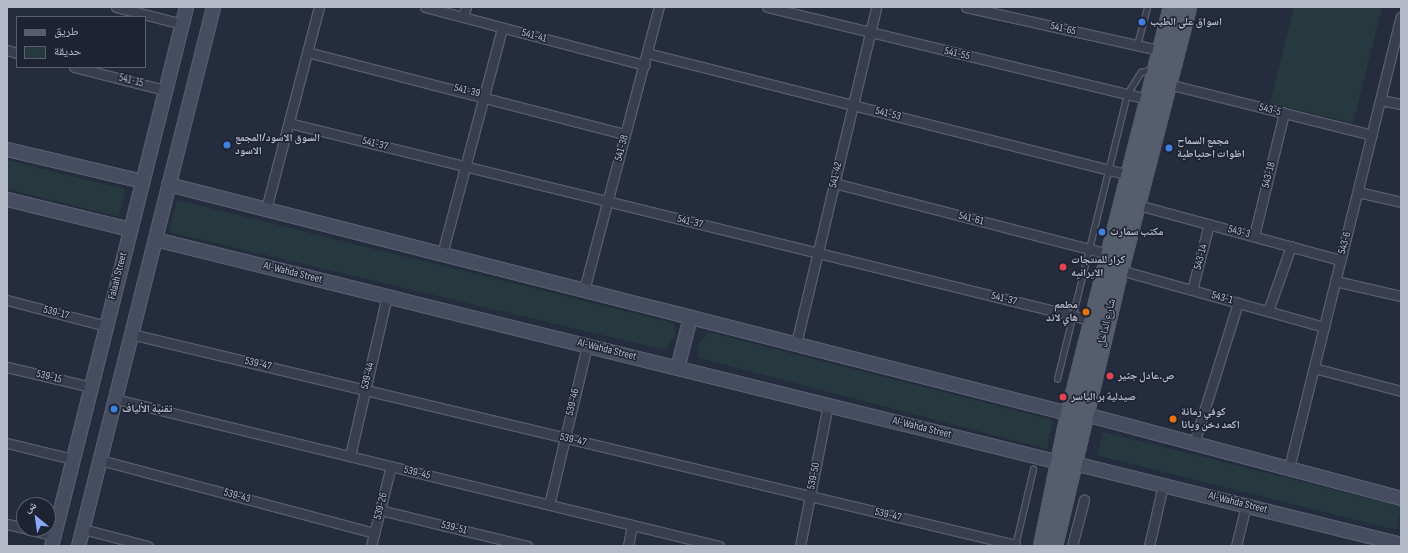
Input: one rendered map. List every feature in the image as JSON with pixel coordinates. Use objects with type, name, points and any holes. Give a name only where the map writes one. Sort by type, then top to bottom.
[{"type":"main road","name":"شارع الداخل","points":[[1041,546],[1068,413],[1171,7]]},
{"type":"main road","name":"شارع الداخل","points":[[1054,546],[1120,270],[1188,7]]},
{"type":"street","points":[[116,7],[182,24]]},
{"type":"street","name":"Falaah Street","points":[[52,541],[186,7]]},
{"type":"street","points":[[78,546],[213,7]]},
{"type":"street","points":[[266,209],[319,7]]},
{"type":"street","name":"541-41","points":[[425,7],[644,65]]},
{"type":"street","points":[[463,17],[466,7]]},
{"type":"street","name":"541-38","points":[[584,290],[659,7]]},
{"type":"street","name":"541-55","points":[[767,7],[1148,99]]},
{"type":"street","name":"541-42","points":[[796,344],[876,7]]},
{"type":"street","name":"541-65","points":[[966,7],[1137,47],[1159,50]]},
{"type":"street","name":"543-6","points":[[1289,468],[1401,17]]},
{"type":"street","points":[[442,254],[502,28]]},
{"type":"street","name":"541-39","points":[[307,52],[484,96],[626,134]]},
{"type":"street","name":"541-53","points":[[647,53],[1128,175]]},
{"type":"street","name":"541-15","points":[[78,68],[165,90]]},
{"type":"street","name":"543-5","points":[[1168,84],[1372,135]]},
{"type":"street","points":[[1380,100],[1401,104]]},
{"type":"street","name":"543-18","points":[[1254,236],[1284,113]]},
{"type":"street","name":"541-37","points":[[288,123],[1091,320]]},
{"type":"street","points":[[7,148],[142,180]]},
{"type":"street","name":"541-61","points":[[834,183],[1108,254]]},
{"type":"street","points":[[168,184],[1068,413]]},
{"type":"street","points":[[1358,192],[1401,202]]},
{"type":"street","points":[[7,199],[130,229]]},
{"type":"street","name":"543-3","points":[[1138,205],[1341,260]]},
{"type":"street","name":"543-14","points":[[1192,290],[1209,224]]},
{"type":"street","name":"Al-Wahda Street","points":[[155,238],[1059,462]]},
{"type":"street","points":[[1268,311],[1291,246]]},
{"type":"street","name":"543-1","points":[[1120,270],[1324,327]]},
{"type":"street","points":[[1335,281],[1401,296]]},
{"type":"street","name":"539-44","points":[[350,456],[387,296]]},
{"type":"street","name":"539-17","points":[[7,300],[106,326]]},
{"type":"street","points":[[1194,443],[1238,303]]},
{"type":"street","points":[[677,368],[690,317]]},
{"type":"street","name":"539-47","points":[[131,334],[1015,546]]},
{"type":"street","name":"539-46","points":[[549,505],[587,345]]},
{"type":"street","name":"539-15","points":[[7,366],[91,387]]},
{"type":"street","points":[[1314,368],[1401,391]]},
{"type":"street","name":"539-45","points":[[115,399],[719,546]]},
{"type":"street","name":"539-50","points":[[800,546],[828,405]]},
{"type":"street","points":[[1085,414],[1401,498]]},
{"type":"street","points":[[7,443],[72,459]]},
{"type":"street","name":"539-43","points":[[100,460],[374,533]]},
{"type":"street","name":"Al-Wahda Street","points":[[1074,463],[1401,544]]},
{"type":"street","name":"539-26","points":[[371,546],[390,466]]},
{"type":"street","points":[[1149,546],[1163,485]]},
{"type":"street","points":[[1072,546],[1084,500]]},
{"type":"street","points":[[1236,546],[1246,506]]},
{"type":"street","name":"539-51","points":[[380,510],[528,546]]},
{"type":"street","points":[[628,546],[632,525]]},
{"type":"street","points":[[83,529],[148,546]]},
{"type":"lane","points":[[1137,47],[1147,7]]},
{"type":"lane","points":[[1057,378],[1127,94],[1142,72],[1155,67]]},
{"type":"lane","points":[[1015,546],[1033,469]]},
{"type":"green space","points":[[1294,7],[1382,7],[1353,123],[1270,103]]},
{"type":"green space","points":[[7,160],[125,190],[119,217],[7,189]]},
{"type":"green space","points":[[177,200],[673,323],[676,335],[665,350],[169,232]]},
{"type":"green space","points":[[708,332],[1053,420],[1047,449],[699,358],[698,344]]},
{"type":"green space","points":[[1103,432],[1401,506],[1396,530],[1097,455]]},
{"type":"place","name":"اسواق علي الطيب","points":[[1142,22]]},
{"type":"place","name":"السوق الاسود/المجمع الاسود","points":[[227,145]]},
{"type":"place","name":"مجمع السماح اظوات احتياطية","points":[[1169,148]]},
{"type":"place","name":"مكتب سمارت","points":[[1102,232]]},
{"type":"place","name":"كرار للمنتجات الايرانيه","points":[[1063,267]]},
{"type":"place","name":"مطعم هاي لاند","points":[[1086,312]]},
{"type":"place","name":"ص.عادل جثير","points":[[1110,376]]},
{"type":"place","name":"صيدلية بر الياسر","points":[[1063,397]]},
{"type":"place","name":"تقنية الألياف","points":[[114,409]]},
{"type":"place","name":"كوفي رمانة اكعد دخن ويانا","points":[[1173,419]]}]
